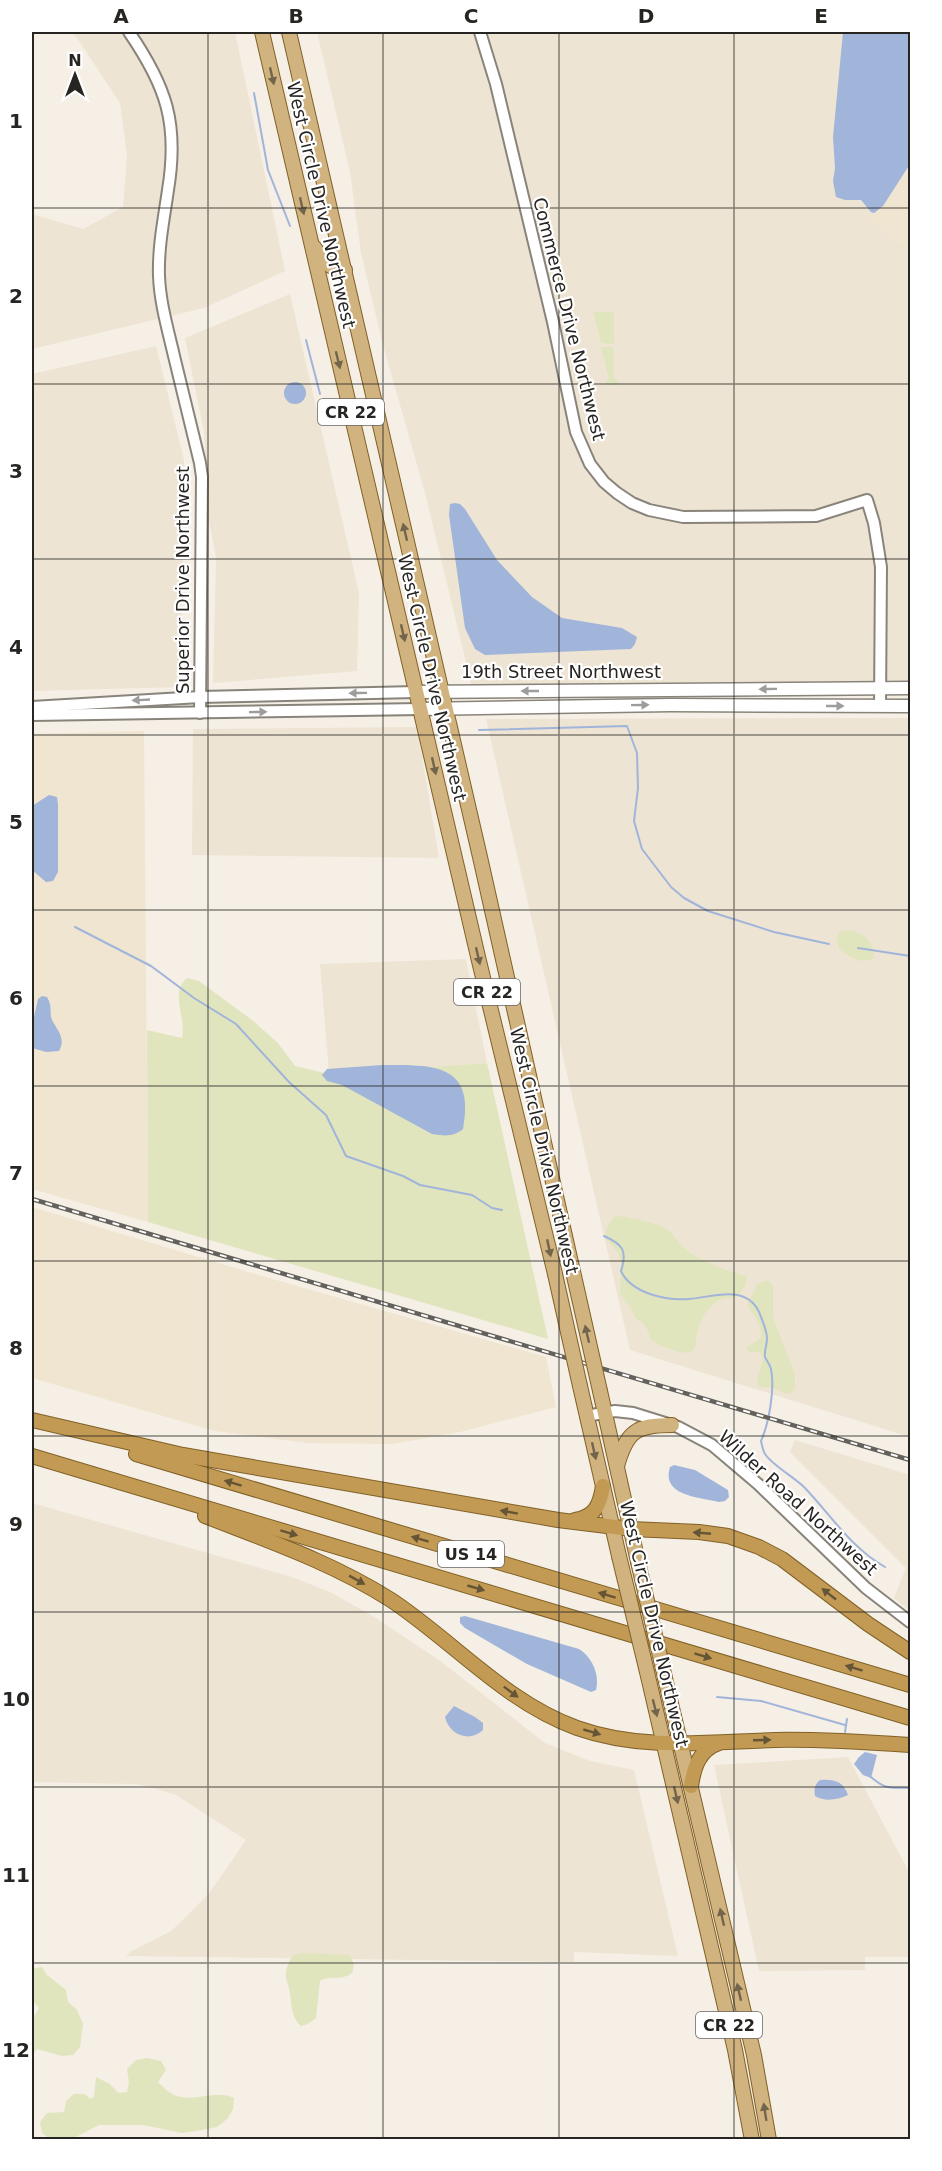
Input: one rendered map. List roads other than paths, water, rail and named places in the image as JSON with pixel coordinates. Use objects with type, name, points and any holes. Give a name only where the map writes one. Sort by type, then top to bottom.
[{"type":"highway","points":[[32,1421],[183,1455],[567,1521],[631,1529],[710,1533],[738,1539],[759,1547],[791,1565],[868,1624],[910,1652]]},
{"type":"highway","name":"US 14","points":[[32,1421],[910,1685]]},
{"type":"highway","name":"US 14","points":[[32,1456],[910,1718]]},
{"type":"highway","points":[[108,1479],[286,1547],[349,1576],[399,1606],[518,1697],[548,1716],[592,1733],[664,1744],[828,1740],[910,1745]]},
{"type":"highway","points":[[567,1521],[583,1519],[593,1514],[600,1500],[603,1486]]},
{"type":"highway","points":[[691,1786],[695,1765],[700,1756],[708,1748],[720,1742]]},
{"type":"main road","name":"West Circle Drive Northwest","points":[[262,32],[555,1274],[586,1416],[731,2033],[752,2139]]},
{"type":"main road","name":"West Circle Drive Northwest","points":[[289,32],[638,1562],[756,2064],[769,2139]]},
{"type":"main road","points":[[311,243],[327,264],[338,270],[345,270]]},
{"type":"main road","name":"19th Street Northwest","points":[[417,692],[910,688]]},
{"type":"main road","name":"19th Street Northwest","points":[[421,709],[671,705],[910,706]]},
{"type":"main road","points":[[617,1468],[623,1446],[631,1434],[649,1425],[672,1425]]},
{"type":"street","name":"Superior Drive Northwest","points":[[129,32],[144,53],[159,83],[171,123],[171,167],[160,248],[159,276],[168,330],[202,477],[200,713]]},
{"type":"street","name":"Commerce Drive Northwest","points":[[480,32],[496,84],[533,237],[576,432],[590,464],[604,482],[632,503],[649,510],[683,517],[816,516],[848,508],[867,500],[874,523],[881,567],[880,687]]},
{"type":"street","points":[[880,687],[880,706]]},
{"type":"street","name":"19th Street Northwest","points":[[32,708],[200,696],[417,692]]},
{"type":"street","name":"19th Street Northwest","points":[[32,715],[421,709]]},
{"type":"street","name":"Wilder Road Northwest","points":[[586,1416],[605,1412],[633,1413],[689,1432],[719,1450],[774,1499],[860,1583],[910,1622]]},
{"type":"water","points":[[843,32],[910,32],[910,164],[883,206],[874,213],[861,200],[845,200],[836,197],[833,181],[835,168],[833,137]]},
{"type":"water","points":[[295,382],[303,385],[306,393],[303,401],[295,404],[287,401],[284,393],[287,385]]},
{"type":"water","points":[[455,503],[465,509],[497,560],[532,597],[562,618],[622,628],[637,637],[631,649],[485,655],[475,649],[465,628],[449,515],[450,504]]},
{"type":"water","points":[[49,795],[57,797],[58,805],[58,872],[53,881],[46,882],[32,870],[32,806]]},
{"type":"water","points":[[42,996],[47,997],[49,1001],[52,1020],[60,1035],[62,1043],[59,1051],[46,1052],[32,1048],[32,1026],[38,999]]},
{"type":"water","points":[[382,1065],[433,1068],[446,1072],[456,1079],[463,1091],[465,1107],[463,1129],[449,1135],[432,1134],[342,1085],[327,1081],[322,1075],[327,1069]]},
{"type":"water","points":[[674,1465],[695,1470],[728,1490],[729,1497],[719,1502],[676,1490],[669,1477],[670,1467]]},
{"type":"water","points":[[465,1616],[579,1649],[584,1652],[594,1667],[597,1678],[596,1690],[591,1692],[527,1664],[465,1628],[460,1623],[460,1617]]},
{"type":"water","points":[[454,1706],[483,1723],[483,1730],[472,1736],[455,1732],[445,1717]]},
{"type":"water","points":[[865,1752],[877,1755],[871,1778],[863,1775],[854,1764]]},
{"type":"water","points":[[820,1780],[837,1782],[848,1795],[831,1800],[815,1796],[815,1787]]},
{"type":"waterway","points":[[254,93],[268,170],[290,226]]},
{"type":"waterway","points":[[306,340],[320,394]]},
{"type":"waterway","points":[[479,730],[627,726],[637,753],[638,788],[634,821],[642,849],[671,887],[684,898],[708,911],[774,932],[829,944]]},
{"type":"waterway","points":[[75,927],[151,966],[194,998],[236,1024],[289,1082],[326,1115],[346,1156],[403,1176],[420,1185],[472,1195],[492,1208],[502,1210]]},
{"type":"waterway","points":[[858,948],[910,956]]},
{"type":"waterway","points":[[604,1236],[622,1249],[624,1258],[621,1271],[626,1279],[641,1290],[670,1299],[737,1295],[753,1303],[765,1329],[767,1339],[765,1357],[771,1367],[772,1377],[770,1406],[761,1441],[764,1453],[804,1487],[862,1550],[885,1567]]},
{"type":"waterway","points":[[717,1697],[761,1701],[845,1725]]},
{"type":"waterway","points":[[845,1732],[847,1719]]},
{"type":"waterway","points":[[871,1777],[885,1786],[910,1788]]},
{"type":"railway","points":[[32,1199],[910,1460]]}]
